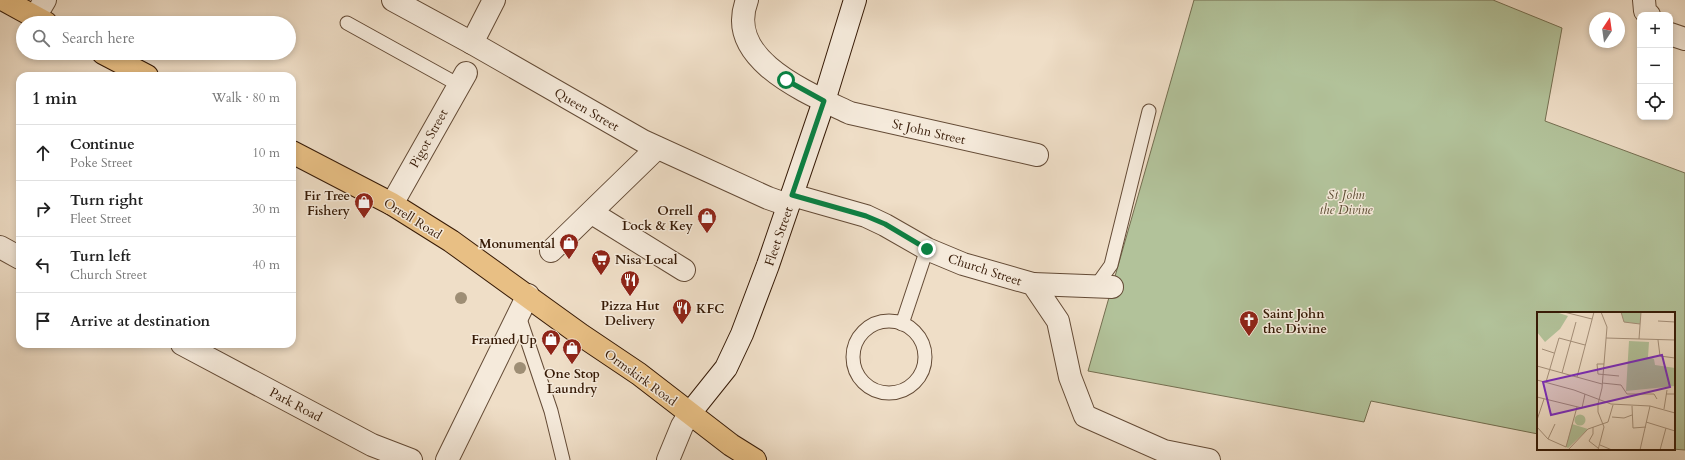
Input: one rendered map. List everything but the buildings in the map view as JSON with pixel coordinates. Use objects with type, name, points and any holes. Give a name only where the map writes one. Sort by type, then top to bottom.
[{"type":"highway","points":[[4,0],[42,14]]},
{"type":"highway","points":[[116,60],[139,72]]},
{"type":"highway","name":"Orrell Road","points":[[296,154],[392,204],[451,241],[523,304]]},
{"type":"highway","name":"Ormskirk Road","points":[[523,304],[581,335],[639,374],[731,445],[755,460]]},
{"type":"street","name":"Queen Street","points":[[392,0],[472,43],[657,148],[768,198],[790,200]]},
{"type":"street","points":[[472,43],[494,0]]},
{"type":"street","name":"St John Street","points":[[747,0],[743,10],[745,34],[756,57],[786,80],[824,101],[850,114],[1037,155]]},
{"type":"street","name":"Fleet Street","points":[[668,460],[682,426],[690,413],[714,385],[733,356],[768,265],[824,101],[855,0]]},
{"type":"street","points":[[1644,0],[1646,12]]},
{"type":"street","points":[[1673,35],[1685,39]]},
{"type":"street","name":"Pigot Street","points":[[392,204],[462,79]]},
{"type":"street","points":[[551,251],[592,213],[657,148]]},
{"type":"street","name":"Church Street","points":[[790,200],[866,216],[885,224],[927,249],[963,264],[1033,284],[1058,322],[1070,377],[1085,416],[1164,451],[1209,460]]},
{"type":"street","points":[[592,213],[684,270]]},
{"type":"street","points":[[0,247],[16,256]]},
{"type":"street","points":[[1033,284],[1104,286]]},
{"type":"street","points":[[447,460],[523,304]]},
{"type":"street","name":"Park Road","points":[[189,348],[368,452],[411,460]]},
{"type":"lane","points":[[347,22],[462,79]]},
{"type":"lane","points":[[1104,286],[1111,265],[1149,111]]},
{"type":"lane","points":[[902,324],[927,249]]},
{"type":"lane","points":[[523,304],[563,460]]},
{"type":"lane","points":[[890,321],[902,324],[912,329],[924,348],[925,358],[923,369],[917,379],[909,387],[899,392],[887,393],[875,390],[864,384],[857,374],[853,362],[853,349],[858,338],[867,328],[890,321]]},
{"type":"green space","name":"St John the Divine","points":[[1194,0],[1493,0],[1562,28],[1545,121],[1685,173],[1685,450],[1675,449],[1675,312],[1537,312],[1537,434],[1371,401],[1364,422],[1088,371]]},
{"type":"place","name":"Fir Tree Fishery","points":[[364,219]]},
{"type":"place","name":"Orrell Lock & Key","points":[[707,234]]},
{"type":"place","name":"Monumental","points":[[569,260]]},
{"type":"place","name":"Nisa Local","points":[[601,276]]},
{"type":"place","name":"Pizza Hut Delivery","points":[[630,297]]},
{"type":"place","name":"KFC","points":[[682,325]]},
{"type":"place","name":"Saint John the Divine","points":[[1249,337]]},
{"type":"place","name":"Framed Up","points":[[551,356]]},
{"type":"place","name":"One Stop Laundry","points":[[572,365]]},
{"type":"route","points":[[786,80],[824,101],[792,195],[866,216],[885,224],[927,249]]}]
